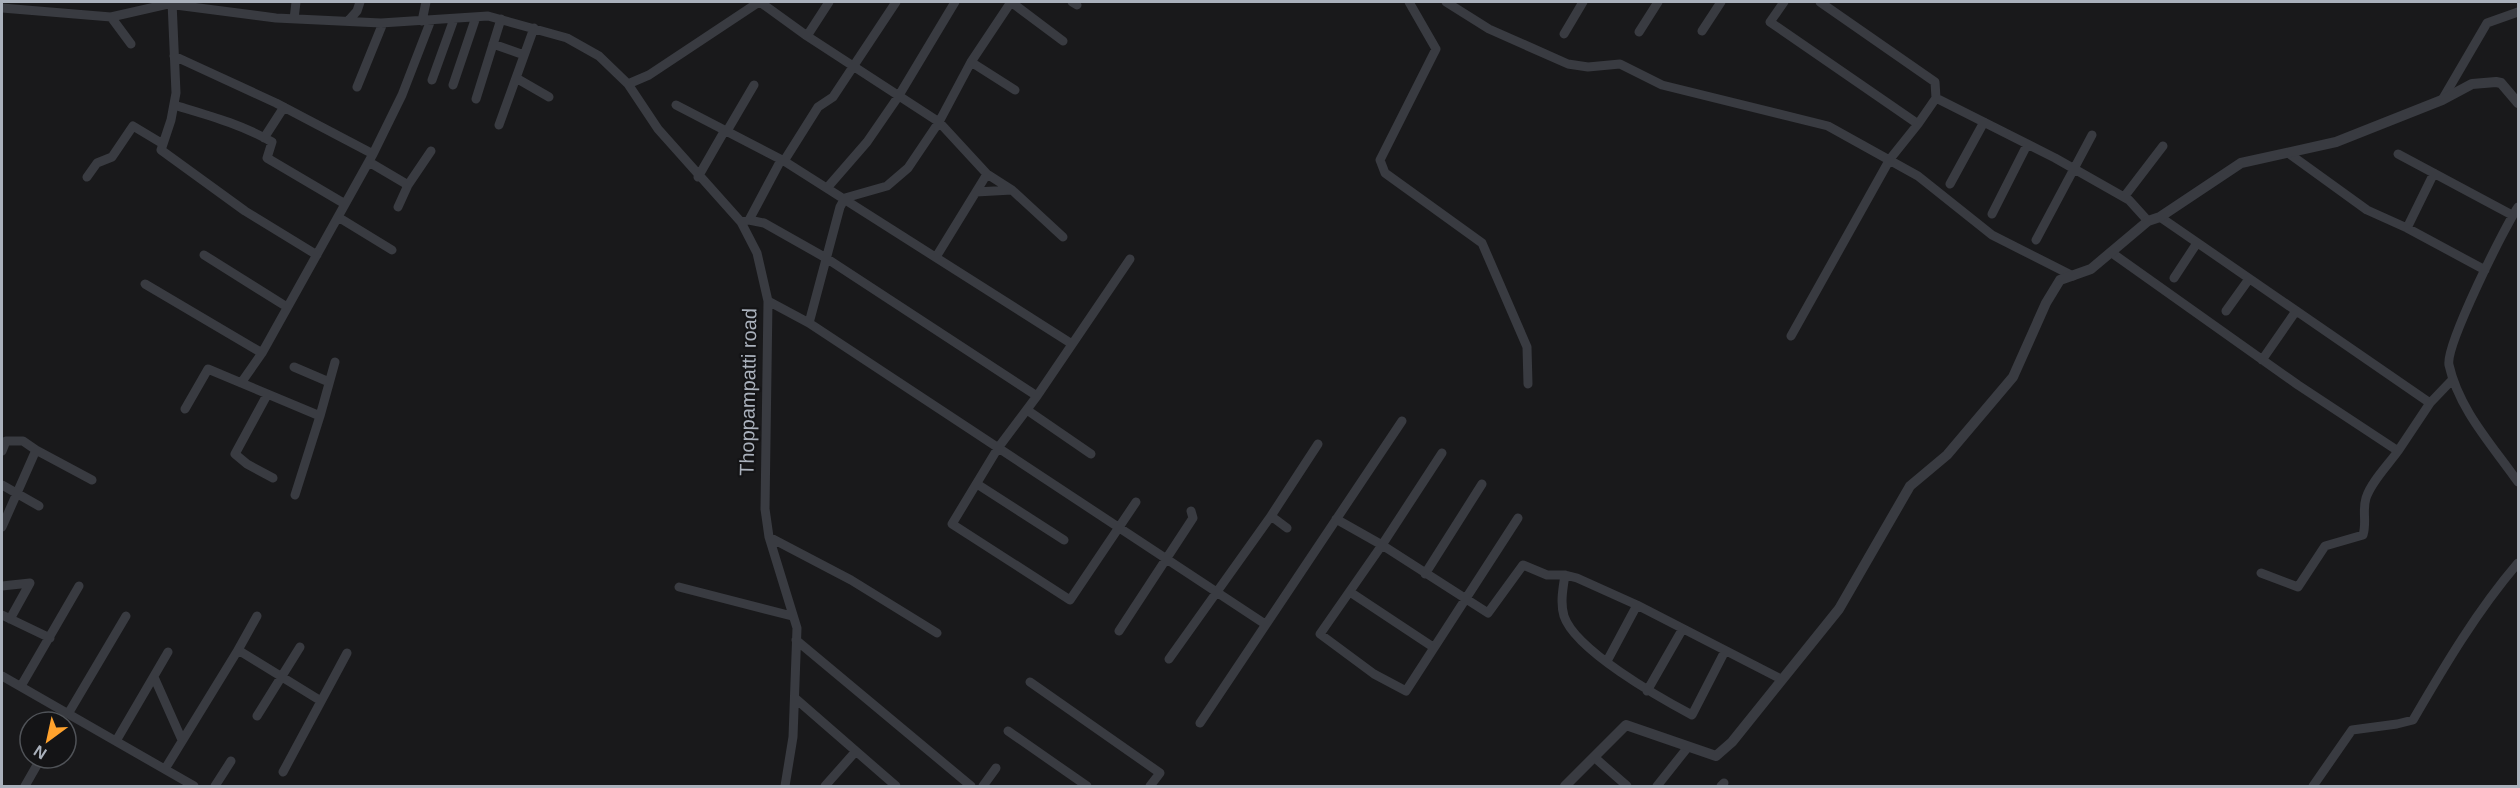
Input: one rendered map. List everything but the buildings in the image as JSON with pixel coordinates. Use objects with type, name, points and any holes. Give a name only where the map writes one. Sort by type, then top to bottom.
[{"type":"street","points":[[294,19],[296,2]]},
{"type":"street","points":[[349,20],[357,11],[360,2]]},
{"type":"street","points":[[242,383],[262,353],[371,158],[402,95],[427,20],[426,2]]},
{"type":"street","points":[[628,84],[649,75],[759,2],[898,97],[939,122],[987,174],[1012,190],[1064,237]]},
{"type":"street","points":[[807,36],[829,2]]},
{"type":"street","points":[[896,2],[833,97],[818,108],[782,160],[745,221],[764,223],[826,258],[1037,396]]},
{"type":"street","points":[[827,188],[867,142],[898,97],[955,2]]},
{"type":"street","points":[[845,198],[886,186],[908,168],[939,122],[970,62],[1011,2],[1063,41]]},
{"type":"street","points":[[1409,2],[1436,49],[1380,160],[1385,173],[1482,243],[1527,347],[1528,384]]},
{"type":"street","points":[[1446,2],[1489,29],[1568,64],[1588,67],[1620,64],[1662,85],[1828,126],[1918,176],[1992,235],[2073,276]]},
{"type":"street","points":[[1564,34],[1583,2]]},
{"type":"street","points":[[1639,32],[1658,2]]},
{"type":"street","points":[[1702,31],[1721,2]]},
{"type":"street","points":[[1784,2],[1770,22],[1918,124]]},
{"type":"street","points":[[1791,336],[1890,159],[1936,98],[1935,82],[1820,2]]},
{"type":"street","points":[[172,3],[176,93],[161,150],[244,211],[317,255]]},
{"type":"street","name":"Thoppampatti road","points":[[3,6],[111,17],[172,3],[294,19],[383,23],[488,16],[567,38],[598,56],[628,84],[658,129],[698,177],[745,221],[757,253],[768,301],[765,509],[769,537],[782,572],[797,628],[793,738],[784,786]]},
{"type":"street","points":[[2442,100],[2487,23],[2518,12]]},
{"type":"street","points":[[111,17],[131,44]]},
{"type":"street","points":[[453,85],[476,17]]},
{"type":"street","points":[[432,80],[454,18]]},
{"type":"street","points":[[476,99],[501,19]]},
{"type":"street","points":[[357,87],[383,23]]},
{"type":"street","points":[[499,125],[534,28]]},
{"type":"street","points":[[493,44],[524,55]]},
{"type":"street","points":[[174,56],[284,107],[371,158],[408,185]]},
{"type":"street","points":[[970,62],[1016,90]]},
{"type":"street","points":[[516,78],[549,97]]},
{"type":"street","points":[[1565,786],[1626,726],[1716,756],[1732,742],[1839,609],[1910,486],[1947,455],[2013,377],[2046,303],[2060,280],[2091,269],[2148,221],[2160,217],[2241,163],[2336,142],[2442,100],[2472,84],[2496,82],[2509,90],[2518,103]]},
{"type":"street","points":[[698,177],[754,85]]},
{"type":"street","points":[[1936,98],[2074,168],[2124,197],[2148,221]]},
{"type":"street","points":[[174,105],[215,117],[272,142],[267,158],[345,204]]},
{"type":"street","points":[[676,105],[782,160],[845,198],[1072,344]]},
{"type":"street","points":[[264,138],[284,107]]},
{"type":"street","points":[[1950,184],[1984,122]]},
{"type":"street","points":[[87,177],[98,163],[112,157],[133,126],[163,144]]},
{"type":"street","points":[[2036,240],[2092,135]]},
{"type":"street","points":[[1992,214],[2027,145]]},
{"type":"street","points":[[2124,197],[2163,146]]},
{"type":"street","points":[[398,207],[408,185],[431,151]]},
{"type":"street","points":[[2288,153],[2367,210],[2407,228],[2485,270]]},
{"type":"street","points":[[2398,154],[2512,215]]},
{"type":"street","points":[[936,257],[987,174]]},
{"type":"street","points":[[2407,228],[2434,174]]},
{"type":"street","points":[[976,192],[1012,190]]},
{"type":"street","points":[[810,323],[826,258],[845,198]]},
{"type":"street","points":[[2518,207],[2465,313],[2448,362],[2460,400],[2518,482]]},
{"type":"street","points":[[338,217],[392,250]]},
{"type":"street","points":[[2160,217],[2430,403]]},
{"type":"street","points":[[2174,278],[2197,243]]},
{"type":"street","points":[[2112,253],[2262,360],[2398,451]]},
{"type":"street","points":[[204,255],[288,307]]},
{"type":"street","points":[[1130,260],[1037,396],[998,448],[952,524],[1070,600],[1136,502]]},
{"type":"street","points":[[2226,311],[2249,279]]},
{"type":"street","points":[[145,284],[262,353]]},
{"type":"street","points":[[768,301],[810,323],[1265,624]]},
{"type":"street","points":[[2262,360],[2296,311]]},
{"type":"street","points":[[295,495],[335,362]]},
{"type":"street","points":[[294,367],[329,382]]},
{"type":"street","points":[[185,409],[208,369],[320,416]]},
{"type":"street","points":[[2261,573],[2298,587],[2325,546],[2363,535],[2367,525],[2364,507],[2366,496],[2430,403],[2454,379]]},
{"type":"street","points":[[267,395],[235,454],[247,464],[273,478]]},
{"type":"street","points":[[1027,410],[1091,454]]},
{"type":"street","points":[[1200,723],[1402,421]]},
{"type":"street","points":[[2,451],[6,441],[23,441],[92,480]]},
{"type":"street","points":[[1169,659],[1271,516],[1318,444]]},
{"type":"street","points":[[2,527],[36,450]]},
{"type":"street","points":[[1442,453],[1320,634],[1374,674],[1406,691],[1432,647],[1518,518]]},
{"type":"street","points":[[977,484],[1064,540]]},
{"type":"street","points":[[1425,573],[1482,484]]},
{"type":"street","points":[[2,485],[39,506]]},
{"type":"street","points":[[1119,631],[1193,518],[1191,511]]},
{"type":"street","points":[[1271,516],[1287,528]]},
{"type":"street","points":[[1336,519],[1382,545],[1488,613],[1524,565],[1547,575],[1565,575],[1636,605],[1781,679]]},
{"type":"street","points":[[769,537],[851,580],[937,633]]},
{"type":"street","points":[[2313,786],[2352,730],[2413,720],[2445,665],[2498,587],[2518,563]]},
{"type":"street","points":[[1565,575],[1562,596],[1564,616],[1574,633],[1607,662],[1647,691],[1692,715],[1725,651]]},
{"type":"street","points":[[2,586],[30,583],[6,617],[50,638]]},
{"type":"street","points":[[21,686],[79,586]]},
{"type":"street","points":[[679,586],[792,616]]},
{"type":"street","points":[[1350,592],[1432,647]]},
{"type":"street","points":[[1607,662],[1636,605]]},
{"type":"street","points":[[70,710],[126,616]]},
{"type":"street","points":[[165,769],[257,616]]},
{"type":"street","points":[[1647,691],[1682,630]]},
{"type":"street","points":[[796,640],[971,786]]},
{"type":"street","points":[[257,716],[300,647]]},
{"type":"street","points":[[237,650],[321,701]]},
{"type":"street","points":[[116,741],[168,652]]},
{"type":"street","points":[[283,772],[347,653]]},
{"type":"street","points":[[2,676],[61,710]]},
{"type":"street","points":[[154,677],[182,740]]},
{"type":"street","points":[[1030,682],[1160,773],[1150,786]]},
{"type":"street","points":[[796,699],[896,786]]},
{"type":"street","points":[[78,720],[194,786]]},
{"type":"street","points":[[1008,731],[1087,786]]},
{"type":"street","points":[[1657,786],[1688,747]]},
{"type":"street","points":[[825,786],[856,751]]},
{"type":"street","points":[[1594,757],[1627,786]]},
{"type":"street","points":[[215,786],[231,761]]},
{"type":"street","points":[[983,786],[996,768]]},
{"type":"street","points":[[25,786],[34,770]]}]
